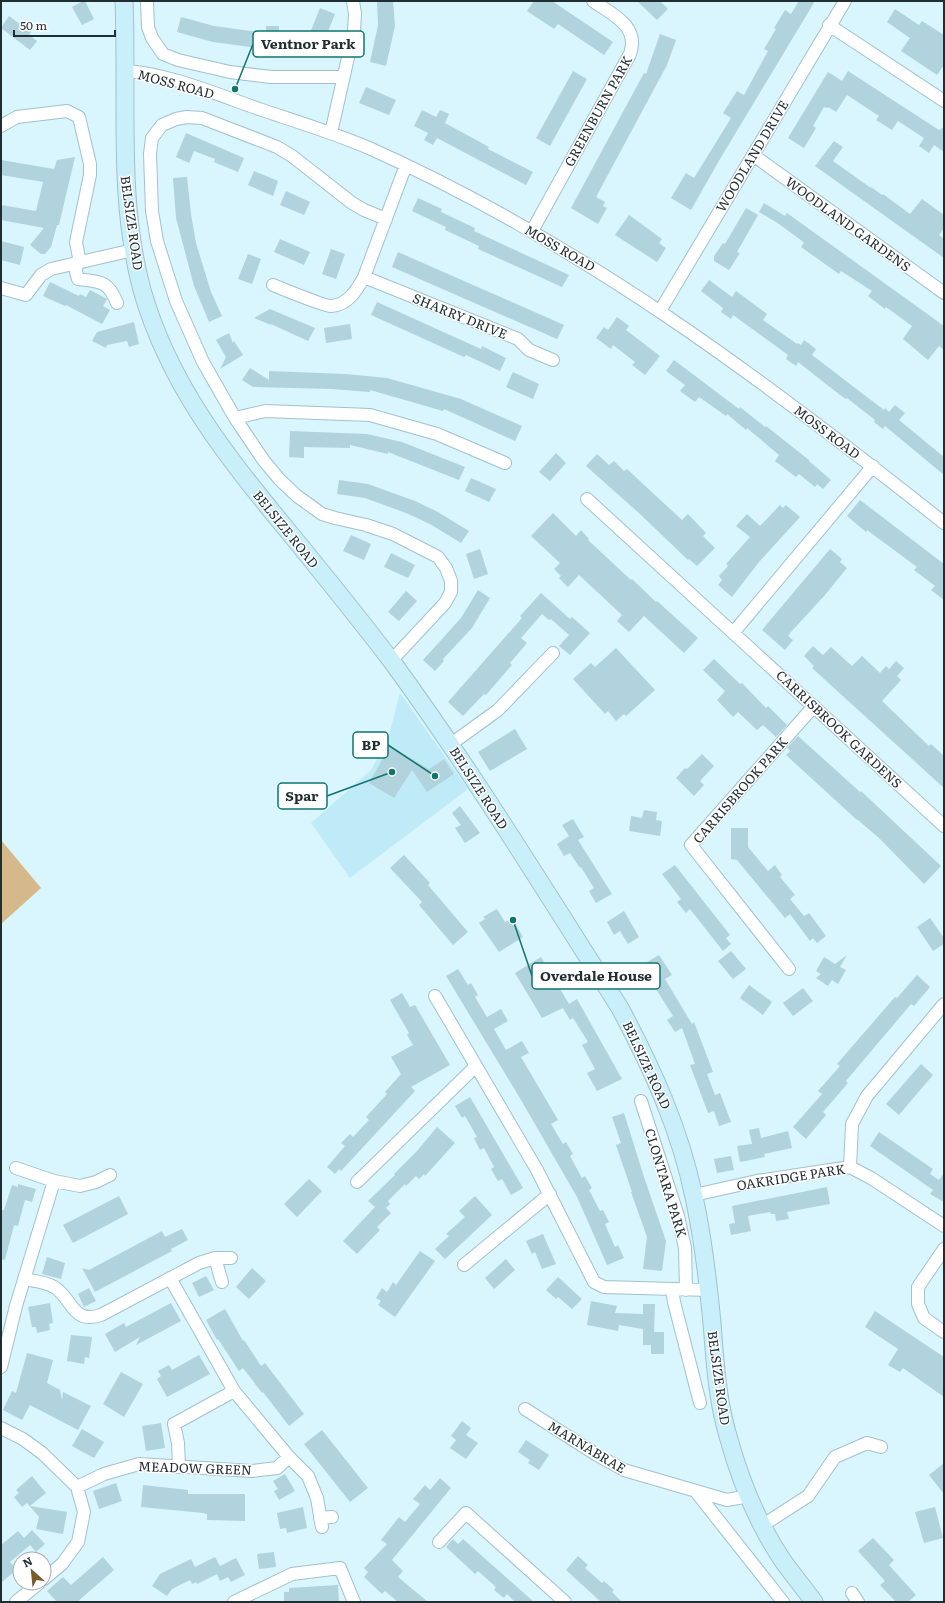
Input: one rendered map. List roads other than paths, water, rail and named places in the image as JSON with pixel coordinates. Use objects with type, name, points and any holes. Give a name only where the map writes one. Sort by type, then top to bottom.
[{"type":"street","name":"BELSIZE ROAD","points":[[124,1],[124,164],[133,250],[142,291],[154,324],[190,401],[214,437],[245,479],[391,661],[451,744],[620,1008],[640,1045],[673,1121],[694,1195],[709,1290],[720,1402],[727,1435],[748,1496],[763,1525],[782,1560],[814,1602]]},
{"type":"street","points":[[147,1],[148,28],[152,38],[163,54],[178,60],[230,72],[271,76],[343,77]]},
{"type":"street","points":[[331,133],[354,30],[355,14],[353,1]]},
{"type":"street","name":"GREENBURN PARK","points":[[532,231],[630,54],[633,46],[629,29],[620,20],[593,1]]},
{"type":"street","name":"WOODLAND DRIVE","points":[[660,311],[829,25],[845,1]]},
{"type":"street","points":[[829,25],[944,101]]},
{"type":"street","name":"MOSS ROAD","points":[[125,71],[143,72],[175,81],[331,133],[406,165],[532,231],[589,264],[660,311],[818,424],[944,523]]},
{"type":"street","points":[[1,126],[17,118],[67,111],[78,117],[90,164],[90,174],[76,242],[78,279],[104,283],[113,293],[117,303]]},
{"type":"street","points":[[386,219],[364,210],[352,203],[292,156],[277,147],[202,118],[188,117],[176,119],[162,125],[152,138],[150,154],[152,211],[157,241],[176,301],[203,362],[235,418],[264,462],[280,480],[322,514],[366,525],[393,534],[429,551],[438,557],[446,568],[451,581],[451,592],[445,603],[391,661]]},
{"type":"street","name":"WOODLAND GARDENS","points":[[753,155],[944,293]]},
{"type":"street","points":[[273,285],[330,306],[345,301],[357,290],[364,277],[406,165]]},
{"type":"street","points":[[1,288],[26,295],[41,275],[51,269],[133,250]]},
{"type":"street","name":"SHARRY DRIVE","points":[[364,277],[518,340],[529,350],[553,360]]},
{"type":"street","points":[[235,418],[265,411],[370,414],[437,434],[505,463]]},
{"type":"street","points":[[733,633],[872,466]]},
{"type":"street","name":"CARRISBROOK GARDENS","points":[[587,499],[944,826]]},
{"type":"street","points":[[451,744],[498,710],[553,653]]},
{"type":"street","name":"CARRISBROOK PARK","points":[[790,969],[691,845],[814,706]]},
{"type":"street","points":[[435,996],[550,1194],[594,1282],[604,1287],[709,1290]]},
{"type":"street","points":[[850,1167],[852,1124],[867,1096],[944,1004]]},
{"type":"street","points":[[357,1182],[476,1066]]},
{"type":"street","name":"CLONTARA PARK","points":[[640,1101],[678,1216],[685,1248],[686,1290]]},
{"type":"street","name":"OAKRIDGE PARK","points":[[694,1195],[757,1180],[850,1167],[871,1178],[944,1226]]},
{"type":"street","points":[[16,1168],[54,1181],[80,1186],[96,1182],[110,1175]]},
{"type":"street","points":[[1,1367],[16,1306],[54,1181]]},
{"type":"street","points":[[464,1265],[550,1194]]},
{"type":"street","points":[[944,1249],[918,1287],[918,1304],[924,1318],[944,1332]]},
{"type":"street","points":[[24,1279],[54,1286],[74,1309],[86,1317],[93,1318],[199,1264],[215,1258],[231,1258]]},
{"type":"street","points":[[215,1258],[222,1282]]},
{"type":"street","points":[[170,1278],[234,1391],[289,1458],[308,1476],[325,1521]]},
{"type":"street","points":[[672,1289],[700,1403]]},
{"type":"street","points":[[179,1467],[178,1443],[174,1424],[234,1391]]},
{"type":"street","name":"MARNABRAE","points":[[525,1409],[597,1455],[624,1470],[697,1493],[727,1500],[748,1496]]},
{"type":"street","points":[[1,1428],[23,1438],[42,1453],[77,1488],[84,1512],[78,1542],[62,1564],[52,1572]]},
{"type":"street","points":[[763,1525],[808,1496],[835,1457],[867,1443],[881,1447]]},
{"type":"street","name":"MEADOW GREEN","points":[[77,1488],[104,1474],[139,1464],[252,1471],[276,1468],[289,1458]]},
{"type":"street","points":[[697,1493],[783,1602]]},
{"type":"street","points":[[439,1542],[466,1513],[565,1602]]},
{"type":"street","points":[[234,1602],[292,1574],[340,1568],[354,1602]]},
{"type":"street","points":[[16,1602],[29,1591]]},
{"type":"place","name":"Ventnor Park","points":[[235,89]]},
{"type":"place","name":"Spar","points":[[392,772]]},
{"type":"place","name":"BP","points":[[435,776]]},
{"type":"place","name":"Overdale House","points":[[513,920]]}]
